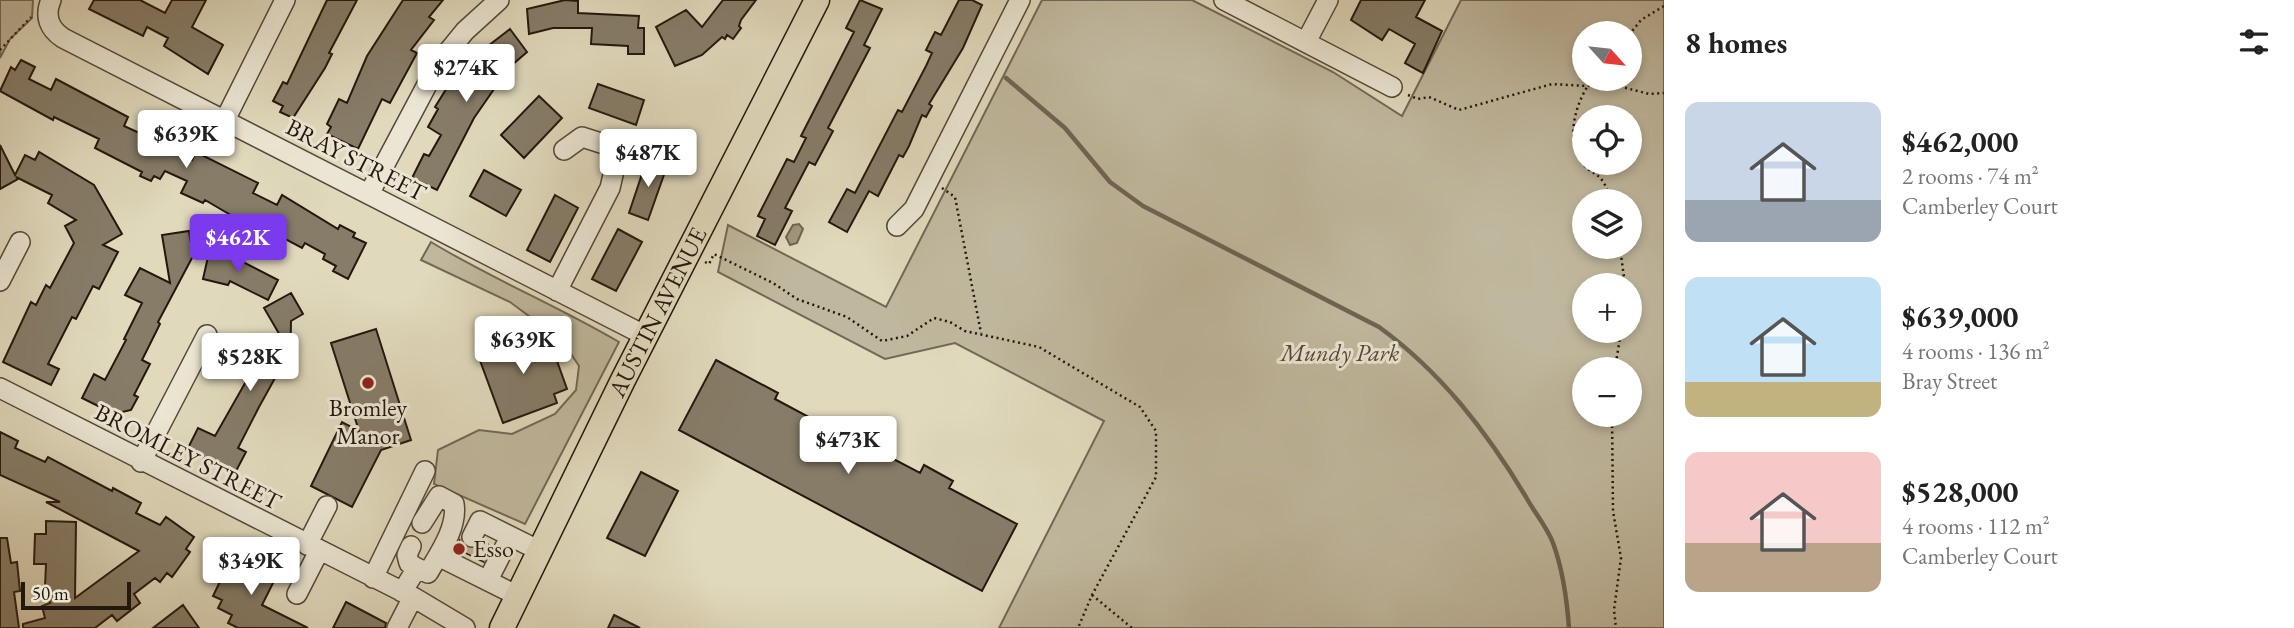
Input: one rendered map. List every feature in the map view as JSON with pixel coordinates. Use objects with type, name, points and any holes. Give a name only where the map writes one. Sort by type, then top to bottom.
[{"type":"main road","name":"AUSTIN AVENUE","points":[[502,628],[646,336],[817,0]]},
{"type":"street","points":[[225,120],[285,0]]},
{"type":"street","points":[[369,194],[438,64],[466,31],[499,0]]},
{"type":"street","points":[[897,226],[914,209],[1020,0]]},
{"type":"street","points":[[1224,0],[1392,88]]},
{"type":"street","points":[[1306,42],[1328,0]]},
{"type":"street","name":"BRAY STREET","points":[[46,11],[64,38],[646,336]]},
{"type":"street","points":[[557,291],[610,188],[618,153],[607,145],[582,137],[564,150]]},
{"type":"street","points":[[0,281],[20,243]]},
{"type":"street","points":[[141,462],[207,335]]},
{"type":"street","name":"BROMLEY STREET","points":[[0,388],[407,595],[465,628]]},
{"type":"street","points":[[373,578],[425,471]]},
{"type":"street","points":[[411,546],[407,555],[409,563],[428,573],[452,525],[454,504],[439,496],[426,515]]},
{"type":"street","points":[[297,594],[327,506]]},
{"type":"street","points":[[438,556],[540,551]]},
{"type":"street","points":[[480,553],[518,596]]},
{"type":"street","points":[[397,628],[417,568]]},
{"type":"path","points":[[1641,21],[1664,6]]},
{"type":"path","points":[[0,50],[46,11]]},
{"type":"path","points":[[1392,88],[1418,99],[1429,97],[1459,110],[1552,84],[1572,85]]},
{"type":"path","points":[[1584,91],[1578,102],[1573,139],[1580,159],[1606,181],[1608,189]]},
{"type":"path","points":[[1637,91],[1648,94],[1664,93]]},
{"type":"path","points":[[930,179],[955,197],[981,333]]},
{"type":"path","points":[[703,261],[709,264],[713,254],[773,283],[797,299],[847,317],[882,341],[907,336],[934,318],[950,322],[965,331],[1039,347],[1140,407],[1156,431],[1156,477],[1092,595],[1078,628]]},
{"type":"path","points":[[1612,427],[1613,511],[1621,558],[1614,610],[1616,628]]},
{"type":"path","points":[[1092,595],[1132,628]]},
{"type":"green space","points":[[0,0],[33,0],[32,18],[10,39],[0,58]]},
{"type":"green space","name":"Mundy Park","points":[[1042,0],[1192,0],[1333,72],[1402,116],[1461,0],[1664,0],[1664,628],[999,628],[1104,421],[955,343],[885,359],[718,272],[728,225],[886,307]]},
{"type":"green space","points":[[431,242],[619,342],[525,524],[434,484],[438,450],[479,430],[512,434],[555,414],[576,390],[579,366],[553,327],[533,319],[510,302],[421,260]]},
{"type":"shaded area","points":[[799,224],[803,229],[797,243],[790,245],[786,237],[793,225]]},
{"type":"building","points":[[94,0],[140,0],[165,13],[172,0],[206,0],[192,27],[223,45],[208,74],[164,46],[168,38],[147,27],[143,36],[89,9]]},
{"type":"building","points":[[327,0],[357,0],[329,53],[332,54],[325,68],[293,118],[280,112],[283,106],[273,101],[283,82],[287,84]]},
{"type":"building","points":[[403,0],[443,0],[429,17],[434,20],[411,50],[417,53],[390,103],[382,99],[358,149],[327,134],[331,127],[327,124],[339,99],[347,103],[367,56]]},
{"type":"building","points":[[565,0],[578,1],[578,13],[639,16],[638,28],[644,28],[644,54],[628,54],[628,46],[591,44],[592,28],[553,28],[529,34],[527,9]]},
{"type":"building","points":[[723,0],[756,0],[741,20],[741,28],[733,39],[727,35],[725,39],[722,37],[702,55],[675,66],[656,27],[686,10],[702,27]]},
{"type":"building","points":[[860,0],[882,9],[864,45],[870,48],[828,128],[833,131],[815,165],[809,162],[785,208],[792,211],[775,245],[757,236],[765,219],[758,216],[787,159],[794,162],[806,138],[801,136],[854,32],[846,28]]},
{"type":"building","points":[[959,0],[972,0],[982,5],[963,48],[929,104],[932,106],[926,117],[922,115],[903,157],[899,155],[878,196],[869,191],[847,232],[829,222],[847,189],[855,193],[898,110],[902,112],[926,66],[932,53],[926,50],[935,32],[941,35]]},
{"type":"building","points":[[1361,0],[1425,0],[1416,17],[1442,31],[1423,73],[1405,63],[1415,44],[1389,29],[1382,40],[1351,20]]},
{"type":"building","points":[[510,29],[527,52],[498,77],[501,79],[474,118],[437,190],[412,178],[424,154],[429,156],[441,135],[428,127],[438,109],[435,107],[465,59],[471,52],[475,56]]},
{"type":"building","points":[[21,60],[35,67],[29,79],[51,90],[56,79],[128,117],[124,126],[148,137],[151,130],[169,139],[165,148],[192,160],[196,152],[258,183],[253,193],[277,205],[282,195],[338,229],[340,225],[355,233],[353,237],[366,243],[348,279],[333,271],[336,266],[323,259],[325,254],[305,243],[302,248],[278,235],[275,241],[205,200],[203,203],[181,193],[187,181],[165,171],[160,179],[154,176],[151,181],[140,176],[142,172],[95,148],[99,139],[54,117],[53,120],[0,91],[11,67],[15,70]]},
{"type":"building","points":[[598,84],[644,100],[636,125],[589,108]]},
{"type":"building","points":[[539,96],[562,118],[524,158],[501,135]]},
{"type":"building","points":[[0,145],[15,175],[25,155],[35,160],[39,152],[94,185],[122,234],[103,245],[118,252],[99,289],[93,286],[76,319],[72,317],[48,364],[59,369],[51,385],[3,362],[31,302],[36,305],[46,285],[50,288],[74,243],[65,226],[76,220],[48,203],[52,195],[16,177],[18,179],[0,189]]},
{"type":"building","points":[[647,159],[667,166],[648,220],[629,213]]},
{"type":"building","points":[[484,170],[521,190],[506,216],[470,196]]},
{"type":"building","points":[[555,195],[578,208],[550,262],[527,250]]},
{"type":"building","points":[[618,229],[642,242],[616,291],[592,279]]},
{"type":"building","points":[[189,231],[193,256],[158,322],[160,324],[142,360],[150,364],[134,395],[138,397],[131,410],[114,414],[82,398],[94,374],[105,380],[126,340],[124,339],[142,303],[125,295],[140,268],[170,283],[162,235]]},
{"type":"building","points":[[210,248],[236,254],[235,258],[278,280],[268,300],[230,281],[228,285],[203,279]]},
{"type":"building","points":[[291,293],[303,314],[291,321],[290,369],[280,369],[259,407],[238,448],[246,452],[235,473],[187,450],[198,428],[215,436],[253,369],[264,375],[266,337],[281,337],[264,308]]},
{"type":"building","name":"Bromley Manor","points":[[376,329],[411,440],[381,450],[352,507],[311,486],[342,422],[359,431],[331,343]]},
{"type":"building","points":[[546,330],[567,389],[554,394],[557,403],[503,423],[478,355]]},
{"type":"building","points":[[716,360],[778,393],[775,399],[829,428],[834,420],[862,435],[859,441],[920,473],[924,465],[953,481],[949,488],[1017,524],[982,591],[679,430]]},
{"type":"building","points":[[0,432],[18,441],[15,448],[45,462],[48,457],[112,491],[113,488],[141,503],[136,513],[160,525],[166,517],[194,537],[186,549],[190,552],[172,577],[167,573],[160,582],[155,578],[134,594],[140,603],[117,621],[112,615],[95,628],[23,628],[23,624],[45,618],[42,606],[50,603],[45,587],[46,564],[34,564],[35,534],[46,534],[46,521],[76,522],[75,598],[139,551],[46,502],[60,502],[0,475]]},
{"type":"building","points":[[641,472],[678,491],[645,556],[607,538]]},
{"type":"building","points":[[0,538],[7,538],[11,563],[17,562],[20,591],[14,592],[19,628],[0,628]]},
{"type":"building","points":[[460,540],[467,548],[478,548],[483,542],[491,546],[484,562],[456,548]]},
{"type":"building","points":[[241,560],[259,569],[263,561],[280,569],[262,605],[308,628],[238,628],[228,623],[232,615],[218,608],[222,600],[213,596],[227,567],[236,571]]},
{"type":"building","points":[[346,602],[386,623],[385,628],[333,628]]},
{"type":"building","points":[[183,605],[199,628],[153,628]]},
{"type":"building","points":[[614,615],[640,628],[608,628]]},
{"type":"waterway","points":[[1006,78],[1065,128],[1110,182],[1143,206],[1379,327],[1423,363],[1479,427],[1547,531],[1562,574],[1569,628]]},
{"type":"tunnel","points":[[465,552],[472,537]]},
{"type":"tunnel","points":[[479,559],[486,544]]},
{"type":"place","name":"Bromley Manor","points":[[368,383]]},
{"type":"place","name":"Esso","points":[[459,549]]}]
